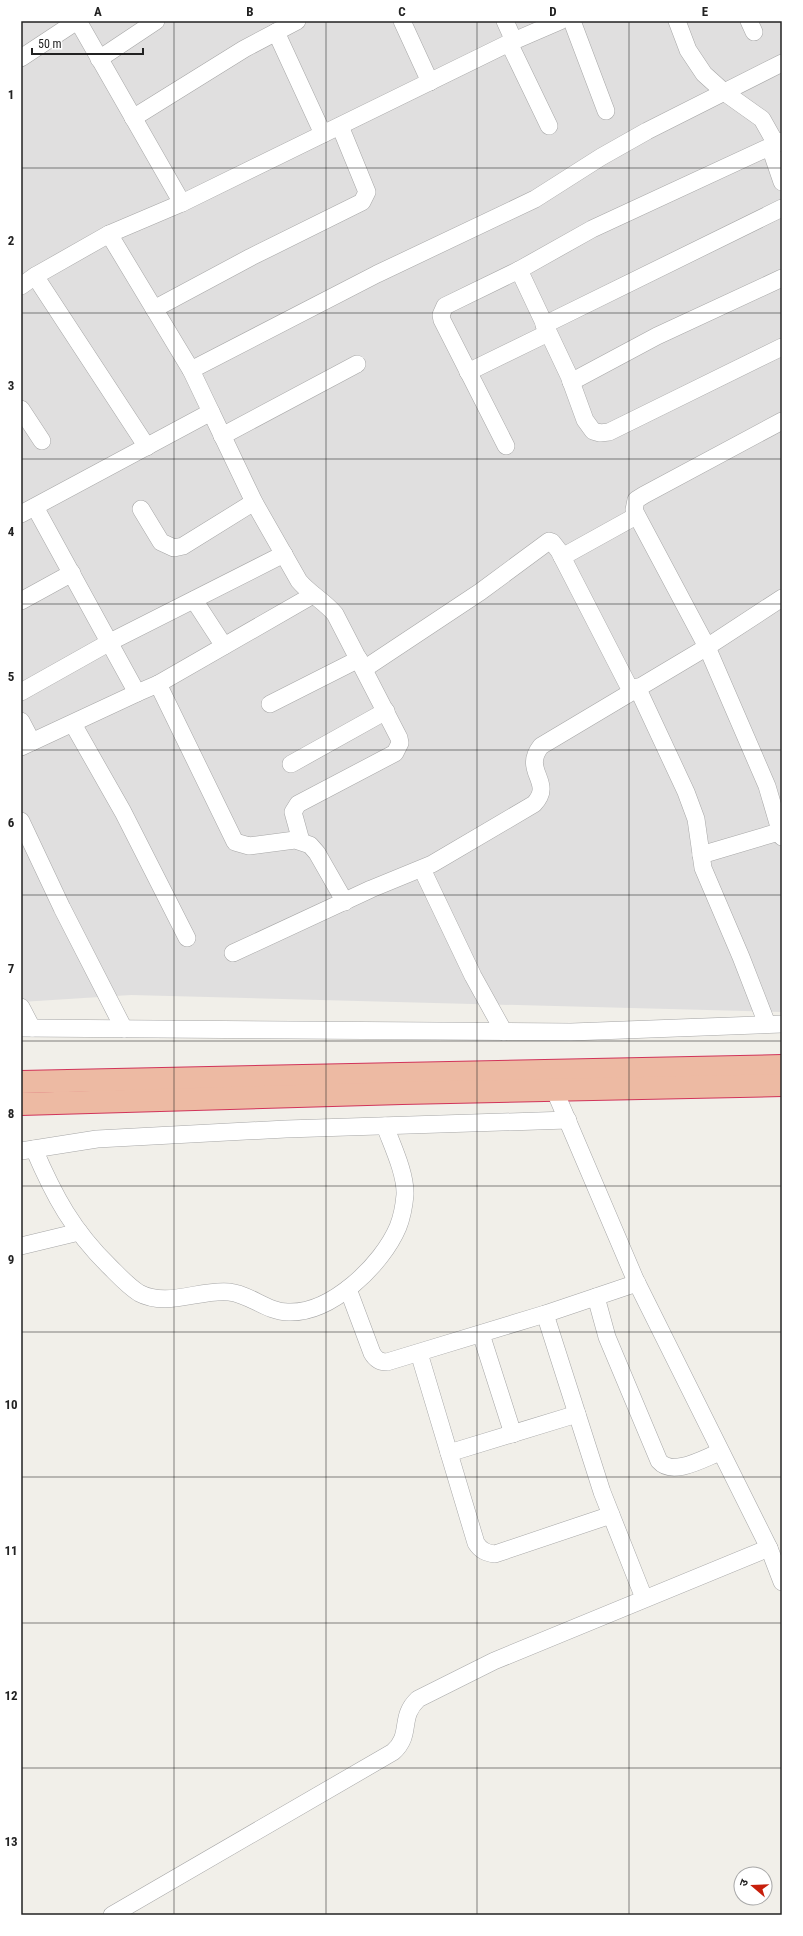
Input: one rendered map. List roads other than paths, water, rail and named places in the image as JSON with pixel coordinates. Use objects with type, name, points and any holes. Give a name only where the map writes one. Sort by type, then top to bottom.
[{"type":"highway","points":[[21,1082],[782,1066]]},
{"type":"highway","points":[[21,1104],[554,1089],[782,1085]]},
{"type":"street","points":[[21,58],[78,21],[182,203]]},
{"type":"street","points":[[99,59],[156,21]]},
{"type":"street","points":[[133,118],[244,50],[297,21]]},
{"type":"street","points":[[402,21],[430,82]]},
{"type":"street","points":[[504,21],[549,126]]},
{"type":"street","points":[[21,286],[35,276],[109,234],[182,203],[512,42],[560,21]]},
{"type":"street","points":[[572,21],[606,111]]},
{"type":"street","points":[[677,21],[694,62],[704,74],[724,92],[762,119],[776,144],[782,182]]},
{"type":"street","points":[[276,32],[323,134]]},
{"type":"street","points":[[191,370],[377,274],[535,199],[640,135],[782,63]]},
{"type":"street","points":[[154,309],[251,257],[362,202],[367,192],[340,126]]},
{"type":"street","points":[[506,446],[442,320],[443,310],[451,302],[519,270],[592,229],[776,144]]},
{"type":"street","points":[[468,372],[546,329],[782,208]]},
{"type":"street","points":[[109,234],[191,370],[254,502],[299,581],[313,595],[326,604],[335,614],[399,738],[399,746],[395,752],[298,804],[293,812],[301,841]]},
{"type":"street","points":[[519,270],[571,382],[588,427],[593,432],[609,432],[782,347]]},
{"type":"street","points":[[35,276],[147,447]]},
{"type":"street","points":[[571,382],[657,336],[782,278]]},
{"type":"street","points":[[222,436],[356,364]]},
{"type":"street","points":[[21,409],[42,441]]},
{"type":"street","points":[[138,693],[72,573],[28,510],[211,412]]},
{"type":"street","points":[[701,855],[782,834],[775,783],[707,647],[634,510],[636,500],[644,494],[782,421]]},
{"type":"street","points":[[141,509],[161,542],[168,547],[174,548],[183,546],[254,502]]},
{"type":"street","points":[[562,557],[636,516]]},
{"type":"street","points":[[21,1007],[27,1028],[571,1032],[774,1024],[741,957],[708,884],[703,868],[696,819],[686,792],[634,689],[562,557],[552,542],[549,541],[543,544],[480,592],[361,664],[270,704]]},
{"type":"street","points":[[21,692],[110,642],[284,554]]},
{"type":"street","points":[[21,601],[72,573]]},
{"type":"street","points":[[21,721],[26,745],[158,684],[313,595]]},
{"type":"street","points":[[233,953],[387,882],[422,869],[534,804],[540,798],[542,793],[542,787],[533,765],[537,752],[541,746],[634,689],[707,647],[782,598]]},
{"type":"street","points":[[194,600],[224,646]]},
{"type":"street","points":[[158,684],[235,842],[250,846],[295,840],[310,845],[317,853],[345,902]]},
{"type":"street","points":[[291,764],[386,711]]},
{"type":"street","points":[[73,724],[123,812],[187,938]]},
{"type":"street","points":[[21,821],[62,908],[124,1029]]},
{"type":"street","points":[[422,869],[474,976],[504,1032]]},
{"type":"street","points":[[554,1089],[637,1283],[769,1548],[782,1582]]},
{"type":"street","points":[[384,1126],[404,1181],[405,1193],[403,1211],[398,1228],[388,1246],[371,1267],[348,1289],[333,1300],[312,1309],[288,1312],[269,1307],[230,1292],[163,1298],[146,1296],[124,1281],[100,1258],[79,1232],[61,1206],[27,1150],[97,1139],[286,1129],[568,1120]]},
{"type":"street","points":[[21,1246],[79,1232]]},
{"type":"street","points":[[348,1289],[375,1359],[381,1362],[387,1362],[545,1314],[637,1283]]},
{"type":"street","points":[[596,1297],[607,1337],[659,1461],[667,1467],[681,1467],[720,1452]]},
{"type":"street","points":[[545,1314],[577,1414],[612,1515],[644,1598]]},
{"type":"street","points":[[481,1334],[513,1434]]},
{"type":"street","points":[[419,1353],[476,1543],[484,1552],[496,1554],[612,1515]]},
{"type":"street","points":[[449,1453],[577,1414]]},
{"type":"street","points":[[112,1915],[393,1752],[402,1742],[407,1714],[410,1707],[418,1699],[494,1661],[644,1598],[769,1548]]}]
